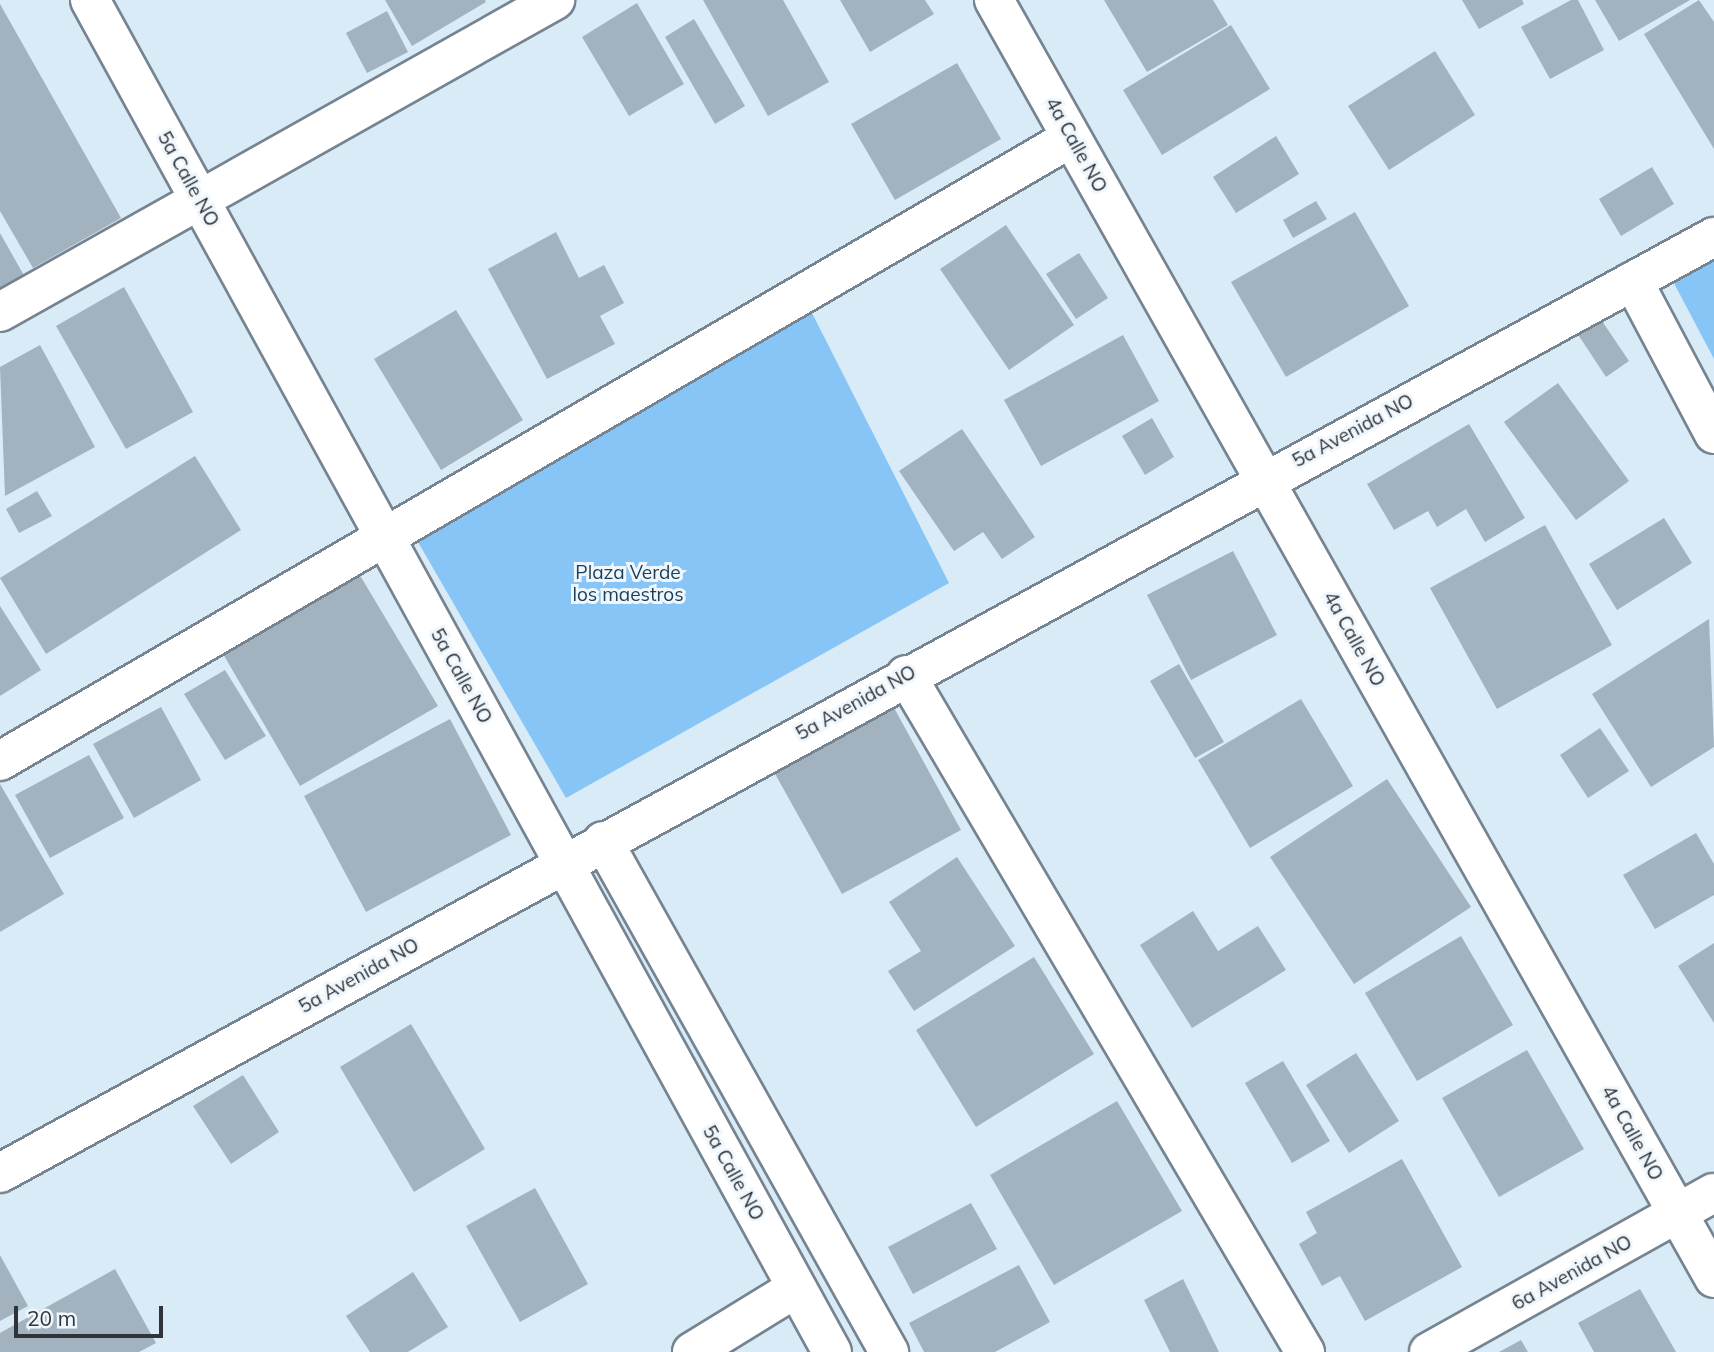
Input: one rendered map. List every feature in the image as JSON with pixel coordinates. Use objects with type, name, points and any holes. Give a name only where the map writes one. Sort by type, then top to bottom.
[{"type":"street","name":"5a Calle NO","points":[[90,0],[832,1352]]},
{"type":"street","points":[[0,313],[198,197],[555,0]]},
{"type":"street","name":"4a Calle NO","points":[[994,0],[1714,1278]]},
{"type":"street","points":[[0,761],[1071,138]]},
{"type":"street","name":"5a Avenida NO","points":[[0,1173],[1264,479],[1714,237]]},
{"type":"street","points":[[1633,281],[1714,434]]},
{"type":"street","points":[[906,675],[1305,1352]]},
{"type":"street","points":[[603,841],[889,1352]]},
{"type":"street","name":"6a Avenida NO","points":[[1429,1352],[1714,1193]]},
{"type":"street","points":[[692,1352],[796,1288]]},
{"type":"green space","points":[[1714,242],[1714,359],[1667,270]]},
{"type":"green space","name":"Plaza Verde los maestros","points":[[812,313],[949,583],[566,798],[407,523]]},
{"type":"building","points":[[385,0],[485,0],[486,2],[412,46]]},
{"type":"building","points":[[703,0],[783,0],[829,82],[768,116]]},
{"type":"building","points":[[840,0],[925,0],[934,14],[870,52]]},
{"type":"building","points":[[1104,0],[1213,0],[1228,25],[1147,72]]},
{"type":"building","points":[[1462,0],[1522,0],[1524,4],[1479,29]]},
{"type":"building","points":[[1571,0],[1578,0],[1604,50],[1550,79],[1521,27]]},
{"type":"building","points":[[1595,0],[1690,0],[1619,41]]},
{"type":"building","points":[[1699,0],[1714,22],[1714,149],[1644,34]]},
{"type":"building","points":[[637,3],[684,84],[629,116],[582,37]]},
{"type":"building","points":[[0,4],[121,218],[33,268],[0,211]]},
{"type":"building","points":[[387,11],[408,52],[367,73],[346,33]]},
{"type":"building","points":[[694,19],[745,106],[715,124],[665,37]]},
{"type":"building","points":[[1231,25],[1270,89],[1162,155],[1123,90]]},
{"type":"building","points":[[1435,51],[1475,115],[1389,170],[1348,106]]},
{"type":"building","points":[[957,63],[1001,139],[895,200],[851,124]]},
{"type":"building","points":[[1276,136],[1299,174],[1236,213],[1213,177]]},
{"type":"building","points":[[1652,167],[1674,204],[1621,236],[1599,199]]},
{"type":"building","points":[[1316,201],[1327,219],[1293,238],[1283,220]]},
{"type":"building","points":[[1355,212],[1409,306],[1286,377],[1231,282]]},
{"type":"building","points":[[1006,225],[1074,325],[1009,370],[940,269]]},
{"type":"building","points":[[556,232],[579,278],[604,265],[624,303],[600,316],[615,344],[547,379],[488,269]]},
{"type":"building","points":[[0,233],[26,279],[0,294]]},
{"type":"building","points":[[1079,253],[1108,298],[1076,319],[1046,274]]},
{"type":"building","points":[[124,287],[193,412],[126,449],[56,326]]},
{"type":"building","points":[[456,310],[523,420],[441,470],[374,359]]},
{"type":"building","points":[[1598,315],[1629,361],[1606,377],[1575,330]]},
{"type":"building","points":[[1123,335],[1159,401],[1041,466],[1004,400]]},
{"type":"building","points":[[40,345],[95,447],[5,496],[0,367]]},
{"type":"building","points":[[1558,383],[1629,481],[1576,520],[1504,422]]},
{"type":"building","points":[[1152,418],[1174,457],[1145,475],[1122,436]]},
{"type":"building","points":[[1469,424],[1525,518],[1485,542],[1466,509],[1437,527],[1428,511],[1394,530],[1367,484]]},
{"type":"building","points":[[962,429],[1035,537],[1002,559],[983,532],[954,551],[899,471]]},
{"type":"building","points":[[195,456],[241,530],[46,654],[0,578]]},
{"type":"building","points":[[37,491],[52,516],[19,533],[6,509]]},
{"type":"building","points":[[1664,518],[1692,563],[1617,610],[1589,564]]},
{"type":"building","points":[[1545,525],[1612,645],[1497,709],[1430,588]]},
{"type":"building","points":[[1233,551],[1277,635],[1191,680],[1147,595]]},
{"type":"building","points":[[355,567],[438,706],[300,786],[219,647]]},
{"type":"building","points":[[0,606],[41,670],[0,696]]},
{"type":"building","points":[[1709,619],[1714,747],[1651,787],[1592,694]]},
{"type":"building","points":[[1179,664],[1224,742],[1195,758],[1150,681]]},
{"type":"building","points":[[225,670],[266,736],[225,760],[184,694]]},
{"type":"building","points":[[1301,699],[1353,786],[1250,848],[1198,760]]},
{"type":"building","points":[[893,706],[961,830],[842,894],[774,772]]},
{"type":"building","points":[[161,707],[201,780],[134,818],[93,744]]},
{"type":"building","points":[[450,719],[511,835],[366,912],[304,796]]},
{"type":"building","points":[[1600,728],[1629,771],[1588,798],[1560,755]]},
{"type":"building","points":[[89,755],[124,818],[50,858],[15,795]]},
{"type":"building","points":[[1387,779],[1471,907],[1354,984],[1270,857]]},
{"type":"building","points":[[0,784],[64,894],[0,932]]},
{"type":"building","points":[[1696,833],[1714,864],[1714,895],[1655,929],[1623,875]]},
{"type":"building","points":[[957,857],[1015,946],[914,1011],[888,971],[921,951],[889,902]]},
{"type":"building","points":[[1193,911],[1218,951],[1258,926],[1286,970],[1192,1028],[1140,945]]},
{"type":"building","points":[[1461,936],[1513,1025],[1417,1081],[1365,993]]},
{"type":"building","points":[[1714,943],[1714,1023],[1678,966]]},
{"type":"building","points":[[1034,957],[1094,1054],[976,1127],[916,1030]]},
{"type":"building","points":[[411,1024],[485,1149],[414,1192],[340,1067]]},
{"type":"building","points":[[1527,1050],[1584,1149],[1499,1197],[1442,1098]]},
{"type":"building","points":[[1356,1053],[1399,1121],[1349,1153],[1306,1085]]},
{"type":"building","points":[[1283,1061],[1330,1141],[1292,1163],[1245,1083]]},
{"type":"building","points":[[243,1075],[279,1132],[231,1164],[193,1106]]},
{"type":"building","points":[[1117,1101],[1182,1211],[1054,1285],[990,1175]]},
{"type":"building","points":[[1402,1159],[1462,1267],[1365,1321],[1340,1276],[1322,1286],[1299,1244],[1317,1233],[1306,1212]]},
{"type":"building","points":[[535,1188],[588,1284],[520,1322],[466,1226]]},
{"type":"building","points":[[971,1203],[997,1249],[913,1294],[888,1247]]},
{"type":"building","points":[[0,1255],[28,1306],[0,1321]]},
{"type":"building","points":[[1019,1265],[1050,1322],[995,1352],[924,1352],[909,1323]]},
{"type":"building","points":[[115,1269],[156,1343],[139,1352],[0,1352],[0,1333]]},
{"type":"building","points":[[413,1272],[448,1327],[408,1352],[370,1352],[346,1316]]},
{"type":"building","points":[[1183,1279],[1219,1352],[1170,1352],[1144,1300]]},
{"type":"building","points":[[1640,1289],[1676,1352],[1594,1352],[1578,1323]]},
{"type":"building","points":[[1521,1340],[1528,1352],[1499,1352]]}]
